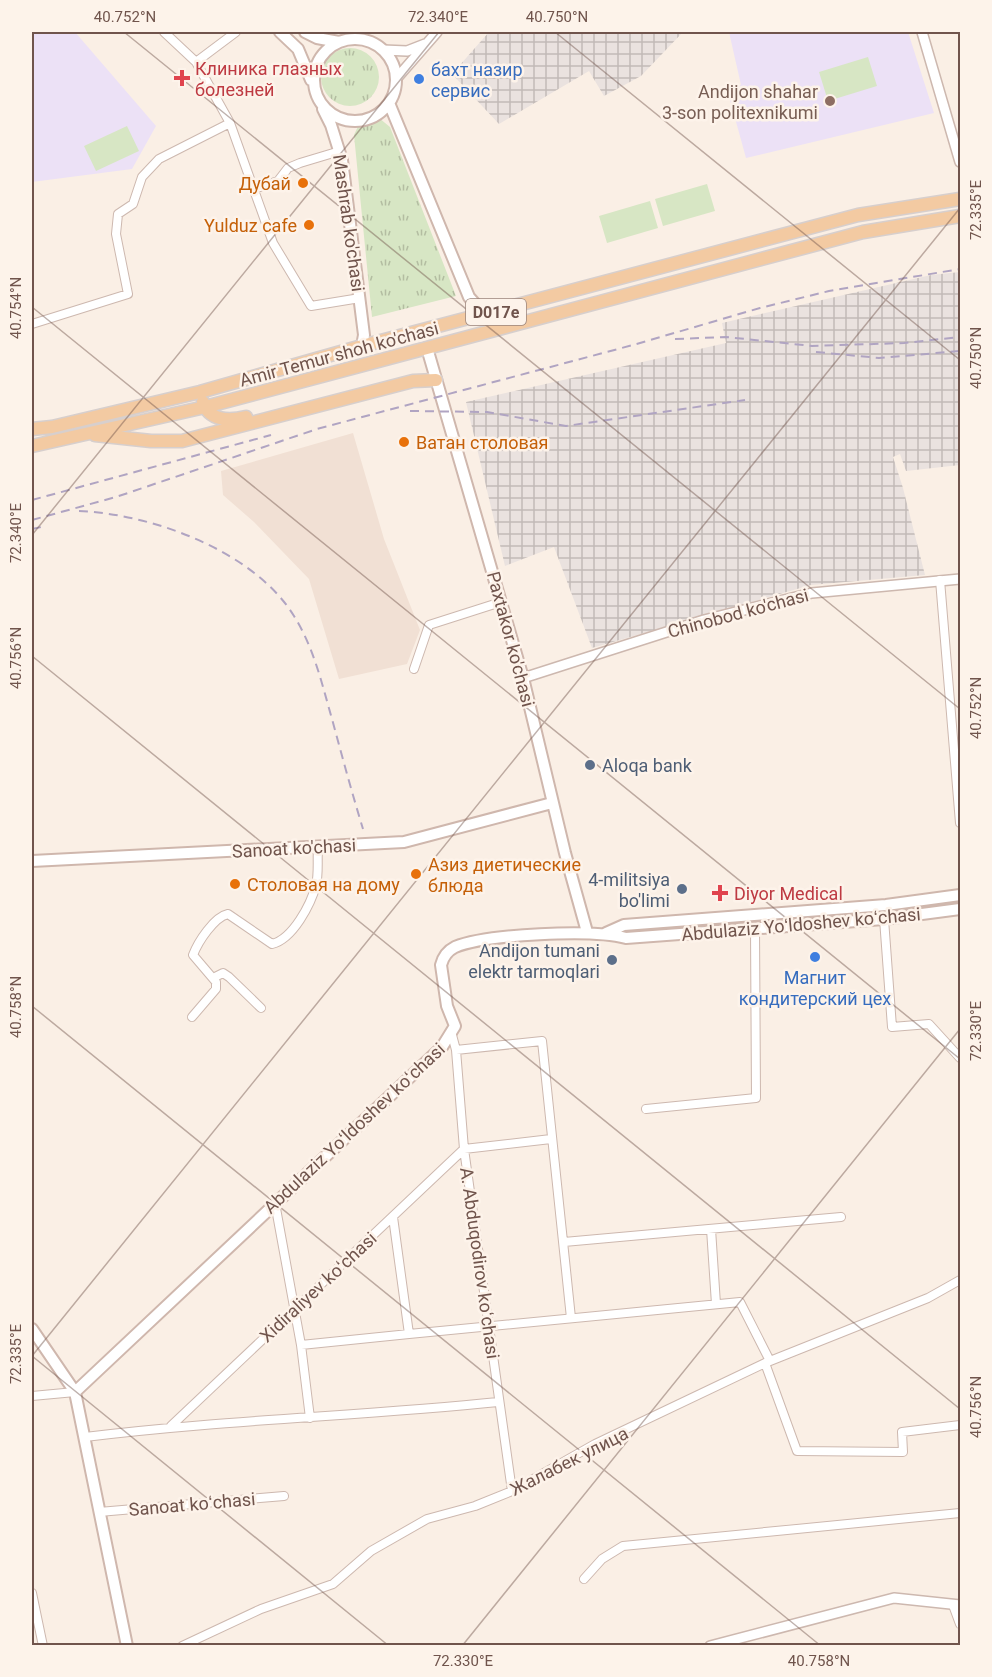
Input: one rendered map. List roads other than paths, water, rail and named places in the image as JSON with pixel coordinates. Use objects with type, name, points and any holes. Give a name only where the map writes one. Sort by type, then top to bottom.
[{"type":"main road","name":"Mashrab ko'chasi","points":[[280,32],[298,50],[332,124],[340,151],[360,298],[364,335],[362,346]]},
{"type":"main road","points":[[305,32],[317,38],[339,42],[362,39],[383,50],[390,58],[396,79],[389,103],[375,116],[355,122],[342,120],[321,104]]},
{"type":"main road","points":[[313,86],[314,72],[319,59],[327,49],[339,42]]},
{"type":"main road","points":[[389,103],[469,297],[476,308],[485,315]]},
{"type":"main road","name":"Amir Temur shoh ko'chasi","points":[[32,429],[52,427],[200,392],[362,346],[858,215],[960,199]]},
{"type":"main road","name":"Amir Temur shoh ko'chasi","points":[[32,447],[205,407],[863,232],[960,216]]},
{"type":"main road","name":"Paxtakor ko'chasi","points":[[427,348],[522,678],[552,803],[587,932]]},
{"type":"main road","points":[[200,392],[205,407],[214,416],[234,420],[418,374],[436,380]]},
{"type":"main road","points":[[87,434],[151,441],[182,441],[413,381],[436,380]]},
{"type":"main road","name":"Sanoat ko'chasi","points":[[32,861],[404,842],[552,803]]},
{"type":"main road","name":"Abdulaziz Yoʻldoshev koʻchasi","points":[[606,933],[624,925],[886,905],[960,895]]},
{"type":"main road","name":"Abdulaziz Yoʻldoshev koʻchasi","points":[[75,1392],[442,1047],[452,1035],[455,1026],[447,1006],[441,965],[447,952],[456,947],[505,938],[587,932],[606,933],[626,938],[884,919],[960,909]]},
{"type":"main road","points":[[778,913],[779,926]]},
{"type":"main road","points":[[32,1329],[75,1392],[127,1646]]},
{"type":"street","points":[[164,32],[196,62],[230,123],[273,243],[311,306],[360,298]]},
{"type":"street","points":[[196,62],[236,32]]},
{"type":"street","points":[[396,79],[437,32]]},
{"type":"street","points":[[922,32],[960,162]]},
{"type":"street","points":[[383,50],[407,51],[429,42]]},
{"type":"street","points":[[32,324],[128,294],[116,234],[118,214],[133,204],[142,177],[159,159],[230,123]]},
{"type":"street","points":[[254,189],[278,181],[288,168],[340,151]]},
{"type":"street","name":"Chinobod ko'chasi","points":[[522,678],[704,620],[812,593],[960,579]]},
{"type":"street","points":[[940,580],[960,823]]},
{"type":"street","points":[[414,669],[429,625],[501,602]]},
{"type":"street","points":[[192,1017],[216,989],[213,978],[207,975],[193,955],[220,917],[228,914],[233,916],[272,944],[276,943],[295,925],[310,901],[317,883],[318,847]]},
{"type":"street","points":[[884,919],[892,1027],[928,1024],[960,1058]]},
{"type":"street","points":[[646,1109],[756,1098],[755,928]]},
{"type":"street","points":[[213,978],[223,974],[229,977],[261,1008]]},
{"type":"street","name":"A. Abduqodirov koʻchasi","points":[[452,1035],[456,1050],[464,1149],[491,1327],[498,1402],[512,1491]]},
{"type":"street","points":[[456,1050],[542,1041],[572,1318]]},
{"type":"street","points":[[464,1149],[551,1139]]},
{"type":"street","name":"Xidiraliyev koʻchasi","points":[[171,1426],[464,1149]]},
{"type":"street","points":[[275,1203],[301,1345],[310,1418]]},
{"type":"street","points":[[393,1217],[409,1334]]},
{"type":"street","points":[[564,1242],[841,1217]]},
{"type":"street","points":[[711,1229],[716,1304]]},
{"type":"street","name":"Жалабек улица","points":[[182,1646],[261,1610],[333,1584],[371,1551],[427,1519],[475,1506],[512,1491],[595,1444],[768,1362],[928,1298],[960,1280]]},
{"type":"street","points":[[301,1345],[740,1302],[768,1362],[797,1451],[903,1452],[902,1432],[960,1425]]},
{"type":"street","points":[[32,1396],[75,1392]]},
{"type":"street","points":[[85,1437],[171,1426],[310,1418],[498,1402]]},
{"type":"street","name":"Sanoat koʻchasi","points":[[99,1512],[284,1496]]},
{"type":"street","points":[[584,1579],[602,1559],[623,1546],[960,1513]]},
{"type":"street","points":[[32,1594],[43,1646]]},
{"type":"street","points":[[710,1646],[894,1598],[957,1605],[960,1624]]},
{"type":"railway","points":[[32,520],[116,497],[317,429],[633,345],[760,308],[829,291],[960,269]]},
{"type":"railway","points":[[675,339],[726,337],[812,346],[904,343],[960,337]]},
{"type":"railway","points":[[816,352],[879,358],[960,351]]},
{"type":"railway","points":[[410,411],[487,412],[566,426],[745,400]]},
{"type":"railway","points":[[32,500],[271,435]]},
{"type":"railway","points":[[79,511],[138,520],[169,528],[199,540],[228,555],[254,573],[276,593],[294,616],[312,653],[363,829]]},
{"type":"railway","points":[[32,529],[46,526]]},
{"type":"place","name":"Клиника глазных болезней","points":[[182,78]]},
{"type":"place","name":"бахт назир сервис","points":[[419,79]]},
{"type":"place","name":"Andijon shahar 3-son politexnikumi","points":[[830,101]]},
{"type":"place","name":"Дубай","points":[[303,183]]},
{"type":"place","name":"Yulduz cafe","points":[[309,225]]},
{"type":"place","name":"Ватан столовая","points":[[404,442]]},
{"type":"place","name":"Aloqa bank","points":[[590,765]]},
{"type":"place","name":"Азиз диетические блюда","points":[[416,874]]},
{"type":"place","name":"Столовая на дому","points":[[235,884]]},
{"type":"place","name":"4-militsiya bo'limi","points":[[682,889]]},
{"type":"place","name":"Diyor Medical","points":[[720,893]]},
{"type":"place","name":"Магнит кондитерский цех","points":[[815,957]]},
{"type":"place","name":"Andijon tumani elektr tarmoqlari","points":[[612,960]]}]
